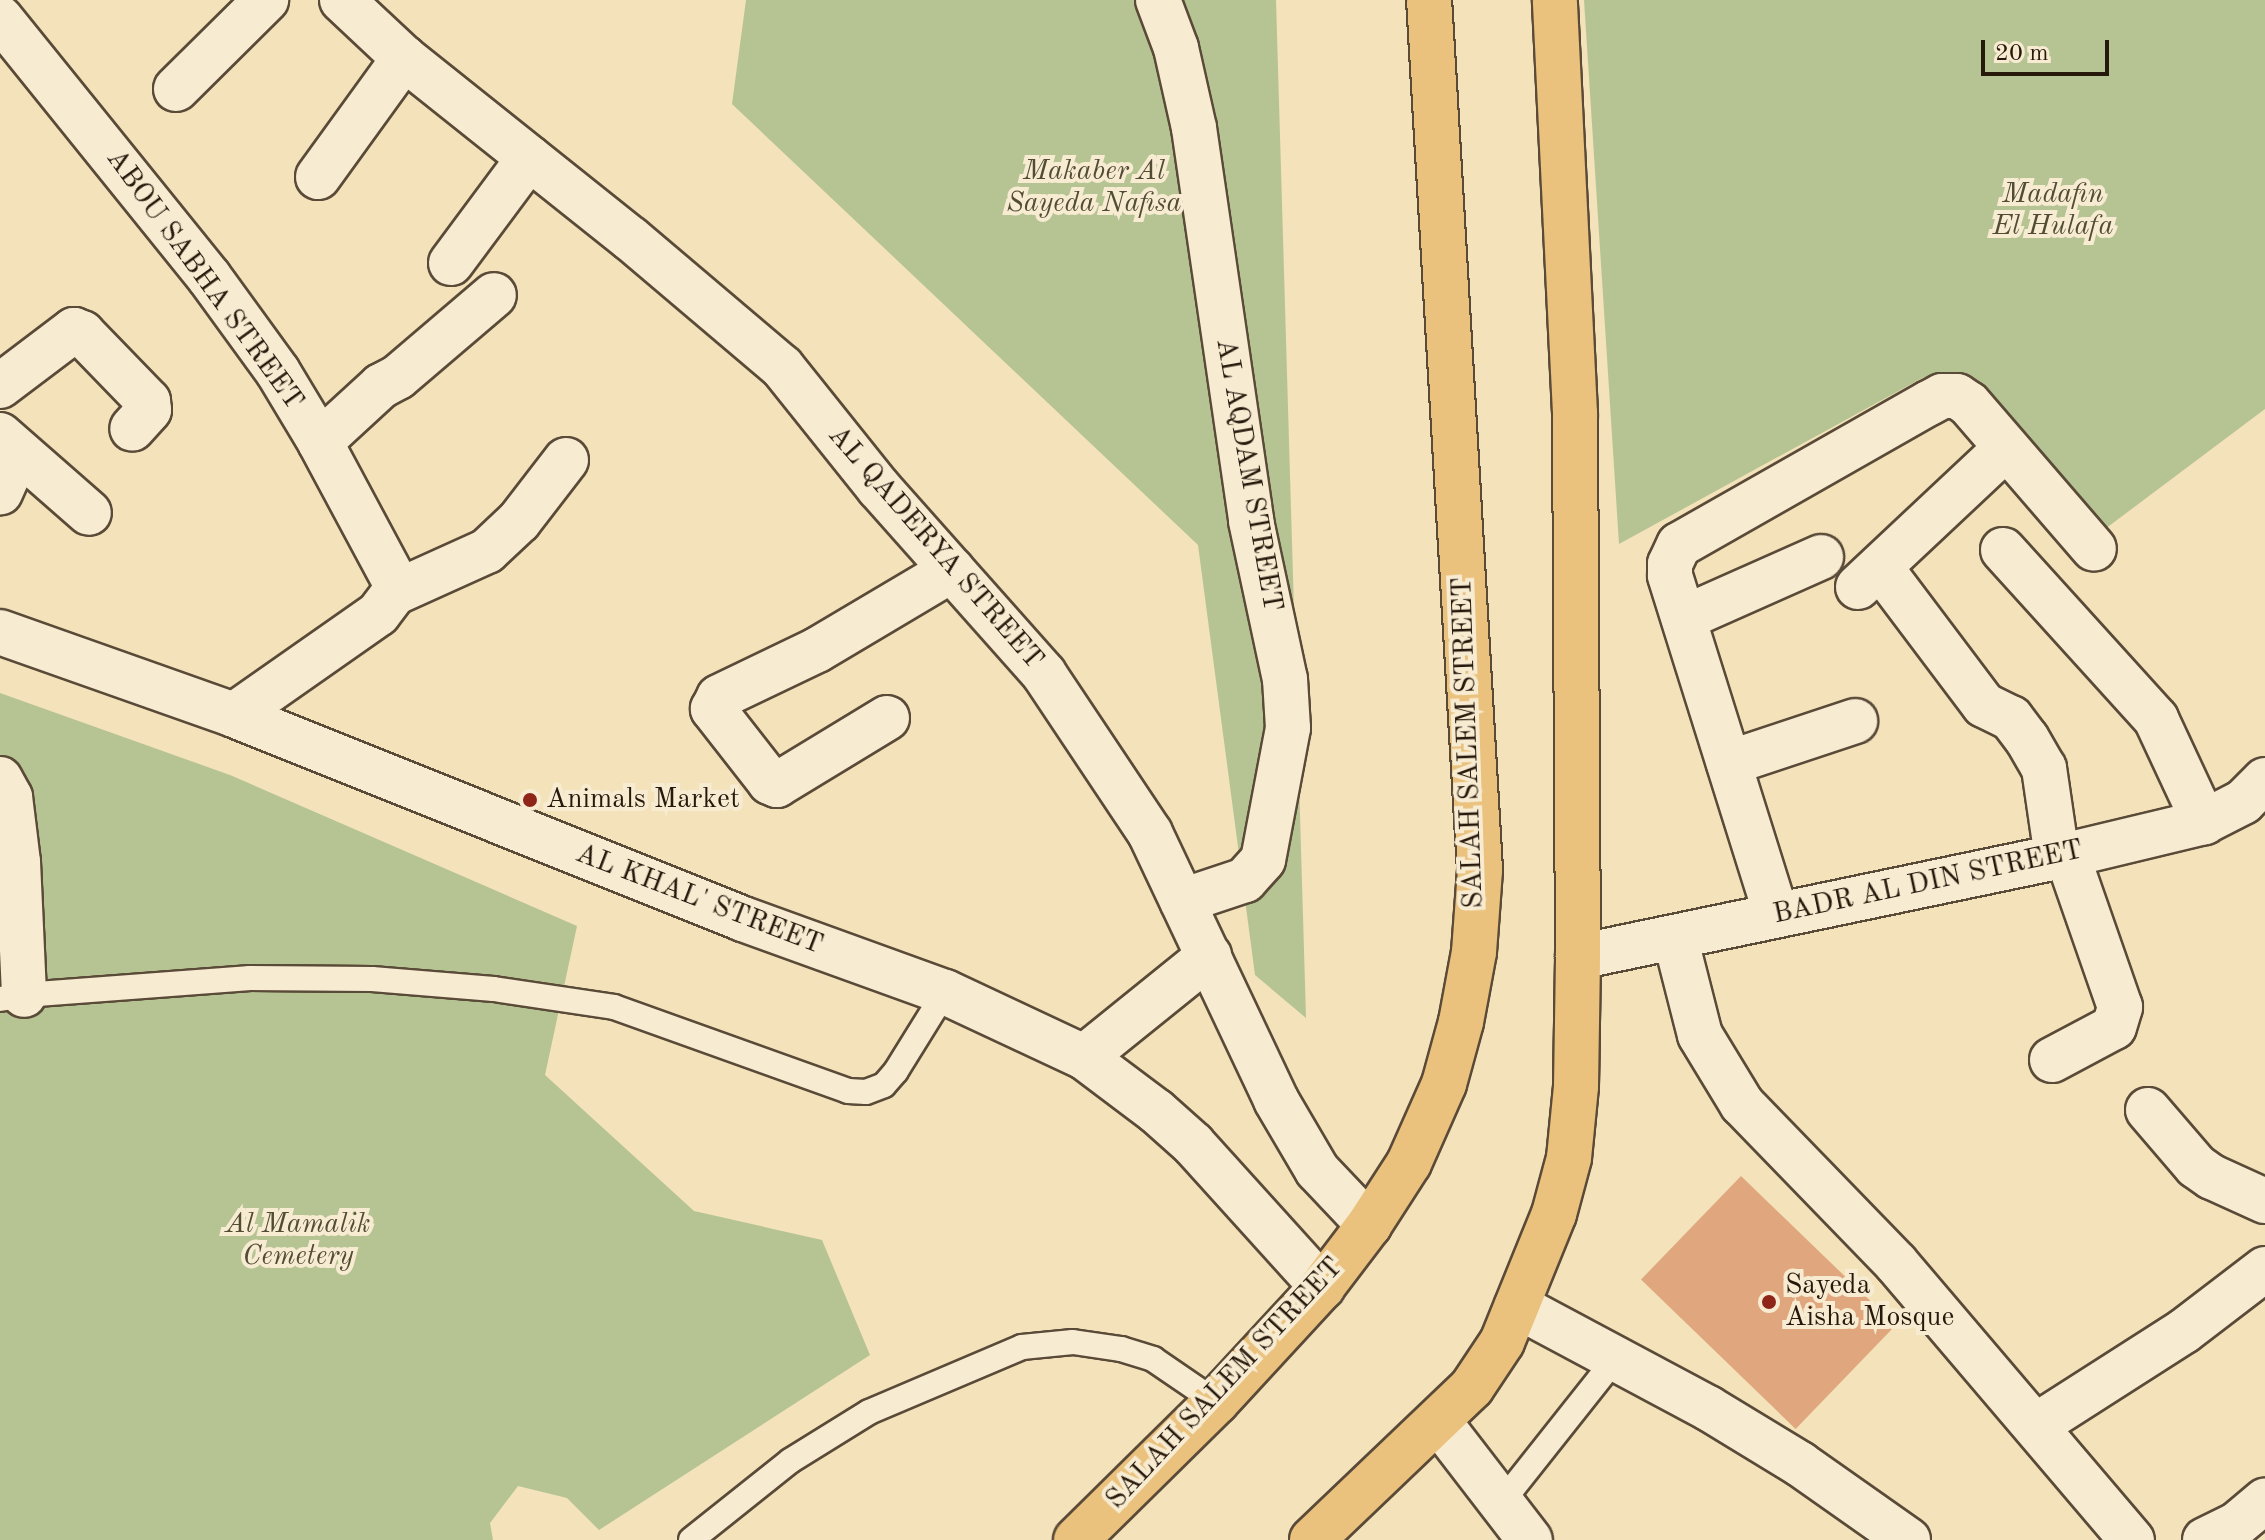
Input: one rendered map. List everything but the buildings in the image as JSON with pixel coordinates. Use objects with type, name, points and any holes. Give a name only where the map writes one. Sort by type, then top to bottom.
[{"type":"main road","name":"SALAH SALEM STREET","points":[[1076,1540],[1216,1402],[1322,1287],[1369,1225],[1409,1163],[1444,1084],[1461,1022],[1474,952],[1480,870],[1429,0]]},
{"type":"main road","points":[[1312,1540],[1439,1422],[1472,1387],[1502,1342],[1554,1214],[1569,1158],[1576,1086],[1578,957],[1575,413],[1555,0]]},
{"type":"street","points":[[176,89],[266,0]]},
{"type":"street","name":"AL QADERYA STREET","points":[[342,0],[404,58],[716,309],[782,367],[879,488],[1044,674],[1093,742],[1150,833],[1276,1100],[1310,1158],[1369,1225]]},
{"type":"street","name":"AL AQDAM STREET","points":[[1158,0],[1176,48],[1194,128],[1251,521],[1285,679],[1288,728],[1263,860],[1245,880],[1182,901]]},
{"type":"street","name":"ABOU SABHA STREET","points":[[0,18],[209,277],[278,372],[320,442],[394,580],[394,593]]},
{"type":"street","points":[[318,177],[404,58]]},
{"type":"street","points":[[451,263],[529,158]]},
{"type":"street","points":[[320,442],[386,381],[403,373],[494,295]]},
{"type":"street","points":[[0,386],[74,330],[82,333],[148,401],[149,410],[132,429]]},
{"type":"street","points":[[1776,914],[1670,575],[1673,554],[1679,545],[1942,396],[1957,396],[1969,404],[2094,549]]},
{"type":"street","points":[[0,435],[89,513]]},
{"type":"street","points":[[2005,449],[1869,577],[1984,705],[2011,718],[2044,768],[2062,856],[2120,1007],[2114,1027],[2052,1060]]},
{"type":"street","points":[[0,453],[7,477],[0,493]]},
{"type":"street","points":[[234,715],[378,614],[394,593],[487,551],[519,521],[566,460]]},
{"type":"street","points":[[2003,550],[2156,719],[2204,822]]},
{"type":"street","points":[[1684,618],[1821,557]]},
{"type":"street","points":[[887,718],[785,784],[777,785],[770,782],[713,709],[719,697],[793,663],[952,570]]},
{"type":"street","name":"AL KHAL' STREET","points":[[0,632],[234,715],[743,919],[945,992],[1084,1057],[1147,1103],[1193,1144],[1322,1287]]},
{"type":"street","points":[[1729,763],[1855,721]]},
{"type":"street","points":[[0,779],[10,797],[12,997]]},
{"type":"street","name":"BADR AL DIN STREET","points":[[1578,957],[2062,856],[2204,822],[2260,798]]},
{"type":"street","points":[[1675,937],[1700,1035],[1742,1104],[1896,1263],[2132,1540]]},
{"type":"street","points":[[1084,1057],[1209,956]]},
{"type":"street","points":[[2148,1110],[2196,1166],[2212,1177],[2265,1201]]},
{"type":"street","points":[[2037,1425],[2184,1331],[2261,1276]]},
{"type":"street","points":[[1517,1306],[1708,1408],[1800,1464],[1908,1540]]},
{"type":"street","points":[[1439,1422],[1530,1540]]},
{"type":"street","points":[[2205,1540],[2236,1525],[2265,1501]]},
{"type":"lane","points":[[12,997],[250,978],[372,979],[494,989],[614,1007],[848,1091],[866,1092],[884,1085],[896,1071],[945,992]]},
{"type":"lane","points":[[691,1540],[790,1461],[869,1412],[1022,1347],[1073,1342],[1121,1349],[1153,1359],[1216,1402]]},
{"type":"lane","points":[[1501,1503],[1615,1359]]},
{"type":"green space","name":"Makaber Al Sayeda Nafisa","points":[[746,0],[1276,0],[1306,1018],[1255,975],[1198,545],[732,104]]},
{"type":"green space","name":"Madafin El Hulafa","points":[[1584,0],[2265,0],[2265,409],[2073,553],[1924,377],[1619,544]]},
{"type":"green space","name":"Al Mamalik Cemetery","points":[[0,693],[230,775],[577,926],[545,1075],[694,1211],[822,1240],[870,1355],[599,1530],[567,1498],[518,1486],[490,1523],[493,1540],[0,1540]]},
{"type":"place","name":"Animals Market","points":[[530,800]]},
{"type":"place","name":"Sayeda Aisha Mosque","points":[[1769,1302]]}]
